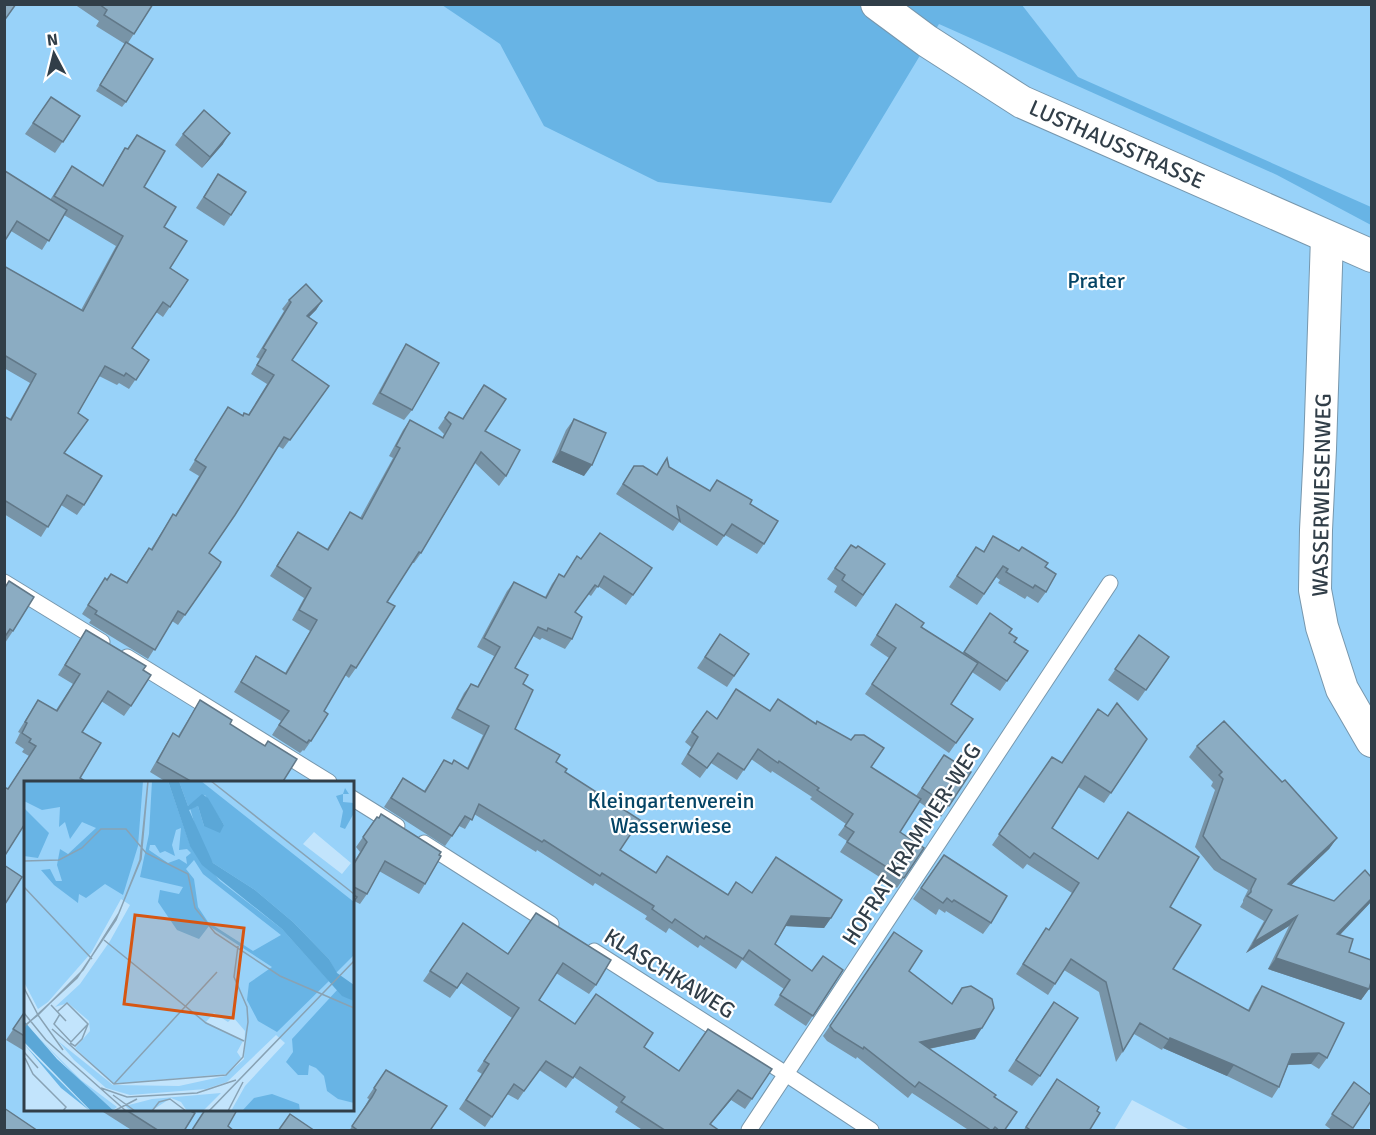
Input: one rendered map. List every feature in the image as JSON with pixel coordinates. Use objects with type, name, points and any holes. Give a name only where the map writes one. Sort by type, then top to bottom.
[{"type":"street","name":"LUSTHAUSSTRASSE","points":[[877,4],[927,41],[1022,102],[1371,256]]},
{"type":"street","name":"WASSERWIESENWEG","points":[[1327,237],[1316,590],[1322,627],[1342,689],[1371,741]]},
{"type":"lane","points":[[4,582],[326,781]]},
{"type":"lane","name":"HOFRAT KRAMMER-WEG","points":[[749,1131],[1110,583]]},
{"type":"lane","name":"KLASCHKAWEG","points":[[354,799],[786,1074],[871,1131]]},
{"type":"green space","points":[[5,5],[1371,5],[1372,1126],[1368,1130],[1190,1130],[1132,1100],[1114,1130],[5,1130]]},
{"type":"shaded area","points":[[442,5],[1022,5],[1078,77],[1371,207],[1371,225],[1277,175],[939,24],[831,203],[658,182],[544,126],[500,44]]},
{"type":"building","points":[[4,4],[16,4],[4,21]]},
{"type":"building","points":[[99,4],[153,4],[134,34],[104,15],[107,10]]},
{"type":"building","points":[[126,42],[153,59],[126,102],[100,85]]},
{"type":"building","points":[[51,97],[80,116],[63,142],[33,123]]},
{"type":"building","points":[[204,110],[230,133],[210,157],[183,134]]},
{"type":"building","points":[[137,135],[165,151],[144,187],[176,207],[164,227],[187,241],[170,268],[188,280],[170,307],[163,302],[132,348],[149,360],[136,380],[126,373],[124,376],[105,366],[78,413],[88,420],[64,453],[102,476],[84,505],[67,495],[48,527],[4,500],[4,416],[11,420],[36,374],[4,355],[4,266],[83,311],[123,236],[54,196],[72,166],[103,186],[125,148],[128,149]]},
{"type":"building","points":[[5,171],[67,210],[49,241],[17,221],[4,242]]},
{"type":"building","points":[[218,174],[246,192],[231,215],[204,197]]},
{"type":"building","points":[[306,284],[322,301],[307,316],[317,323],[292,360],[329,386],[290,440],[284,437],[209,553],[221,562],[219,566],[185,615],[178,611],[155,650],[95,614],[97,611],[88,605],[105,578],[107,580],[111,574],[127,583],[149,548],[152,550],[173,514],[176,516],[206,467],[195,460],[228,407],[243,416],[244,413],[249,415],[274,375],[257,365],[266,350],[263,348],[291,302],[289,300]]},
{"type":"building","points":[[406,344],[439,363],[412,410],[380,393]]},
{"type":"building","points":[[484,385],[506,399],[485,431],[520,450],[506,476],[481,452],[421,553],[419,552],[387,602],[395,606],[356,668],[351,665],[324,711],[328,714],[311,741],[307,743],[279,725],[289,711],[241,682],[256,656],[286,674],[317,620],[299,610],[311,588],[277,566],[298,532],[328,550],[350,512],[362,519],[400,448],[396,446],[410,420],[443,438],[451,424],[445,418],[449,412],[463,419]]},
{"type":"building","points":[[574,419],[606,433],[592,465],[560,451]]},
{"type":"building","points":[[667,458],[669,467],[710,491],[717,480],[752,500],[750,504],[778,521],[764,544],[732,524],[724,536],[677,506],[680,521],[623,484],[634,466],[643,466],[657,475]]},
{"type":"building","points":[[600,533],[652,568],[633,595],[604,576],[598,587],[595,585],[575,612],[582,617],[572,639],[548,628],[547,631],[538,627],[515,668],[528,675],[523,684],[533,690],[515,729],[560,755],[556,762],[567,769],[565,772],[640,820],[620,850],[656,873],[667,856],[728,895],[736,882],[752,893],[776,857],[842,900],[831,918],[791,916],[775,944],[812,971],[823,956],[843,970],[813,1016],[780,995],[790,980],[749,950],[743,959],[706,936],[704,939],[675,919],[672,923],[652,909],[654,906],[602,873],[600,876],[544,840],[542,842],[479,804],[472,820],[465,816],[452,836],[391,798],[403,778],[425,792],[444,760],[452,764],[454,760],[468,769],[489,726],[457,709],[471,684],[478,687],[500,647],[484,638],[514,582],[546,598],[559,574],[564,577],[577,556],[581,559]]},
{"type":"building","points":[[993,536],[1019,551],[1022,547],[1048,563],[1045,567],[1056,574],[1046,592],[1035,585],[1033,588],[1006,572],[1008,569],[1003,566],[984,594],[957,576],[976,547],[984,552]]},
{"type":"building","points":[[851,545],[856,548],[858,546],[885,564],[863,595],[842,580],[845,575],[835,568]]},
{"type":"building","points":[[9,581],[34,597],[13,631],[10,629],[4,638],[4,589]]},
{"type":"building","points":[[896,604],[924,623],[921,627],[978,663],[951,704],[973,719],[956,743],[872,684],[896,648],[877,635]]},
{"type":"building","points":[[990,613],[1012,629],[1009,633],[1017,638],[1014,642],[1028,651],[1007,681],[964,652]]},
{"type":"building","points":[[86,630],[146,666],[143,670],[151,675],[131,706],[108,691],[82,732],[101,743],[80,778],[85,781],[24,781],[24,825],[4,857],[4,787],[8,789],[36,746],[29,742],[31,739],[22,733],[27,723],[25,722],[38,700],[57,711],[80,674],[65,665]]},
{"type":"building","points":[[720,634],[749,654],[734,676],[705,657]]},
{"type":"building","points":[[1139,635],[1169,657],[1146,690],[1115,669]]},
{"type":"building","points":[[736,689],[770,711],[778,699],[816,724],[817,721],[851,740],[855,735],[864,735],[884,748],[871,767],[921,799],[900,832],[924,848],[904,878],[847,842],[854,832],[845,826],[853,814],[779,761],[778,763],[758,749],[744,770],[718,753],[707,768],[688,754],[698,737],[692,732],[707,711],[717,719]]},
{"type":"building","points":[[200,700],[232,720],[230,724],[265,746],[268,741],[297,759],[283,781],[190,781],[157,762],[173,733],[179,737]]},
{"type":"building","points":[[1117,703],[1147,739],[1111,793],[1085,776],[1052,828],[1098,859],[1128,812],[1199,857],[1170,907],[1201,925],[1173,969],[1249,1011],[1262,986],[1344,1023],[1327,1058],[1319,1053],[1292,1054],[1279,1087],[1234,1065],[1170,1038],[1169,1040],[1140,1023],[1123,1051],[1106,982],[1071,959],[1055,984],[1023,964],[1046,928],[1049,930],[1079,883],[1034,853],[1030,858],[999,834],[1052,757],[1062,763],[1098,709],[1108,716]]},
{"type":"building","points":[[1224,721],[1282,782],[1285,780],[1337,838],[1288,884],[1334,901],[1365,870],[1371,877],[1371,899],[1337,934],[1353,939],[1349,952],[1371,960],[1369,989],[1276,958],[1297,916],[1254,942],[1272,910],[1247,896],[1256,879],[1221,859],[1203,836],[1223,779],[1219,775],[1222,772],[1197,746]]},
{"type":"building","points":[[944,755],[971,772],[949,806],[922,788]]},
{"type":"building","points":[[381,814],[441,852],[425,884],[385,861],[367,894],[354,887],[354,864],[367,842],[363,837],[377,817],[379,818]]},
{"type":"building","points":[[944,855],[1007,896],[991,923],[954,900],[952,902],[947,898],[943,903],[921,888]]},
{"type":"building","points":[[4,865],[22,877],[5,904],[4,903]]},
{"type":"building","points":[[536,913],[611,960],[596,985],[563,963],[539,1000],[575,1024],[596,994],[653,1033],[644,1047],[679,1071],[708,1029],[772,1069],[752,1099],[738,1090],[710,1124],[720,1131],[666,1131],[621,1102],[625,1097],[580,1067],[573,1078],[546,1061],[524,1091],[514,1084],[492,1117],[466,1100],[489,1064],[484,1061],[519,1008],[467,973],[457,988],[430,971],[463,923],[508,954]]},
{"type":"building","points":[[894,932],[922,951],[909,971],[952,1004],[962,988],[971,986],[992,999],[994,1008],[982,1028],[920,1042],[1017,1112],[1004,1131],[995,1127],[992,1131],[919,1082],[915,1087],[864,1047],[863,1049],[834,1031],[830,1026]]},
{"type":"building","points":[[1054,1002],[1078,1018],[1040,1076],[1016,1060]]},
{"type":"building","points":[[24,1013],[24,1036],[13,1029]]},
{"type":"building","points":[[386,1070],[447,1106],[431,1129],[434,1131],[359,1131],[352,1126],[372,1097],[376,1090],[374,1088]]},
{"type":"building","points":[[1057,1079],[1099,1107],[1097,1111],[1100,1113],[1089,1131],[1032,1131],[1026,1127]]},
{"type":"building","points":[[1354,1082],[1371,1095],[1371,1101],[1353,1128],[1332,1114]]},
{"type":"building","points":[[4,1108],[38,1131],[4,1131]]},
{"type":"building","points":[[128,1111],[190,1111],[195,1113],[184,1131],[159,1131]]},
{"type":"building","points":[[204,1111],[236,1111],[228,1126],[234,1131],[192,1130]]},
{"type":"building","points":[[290,1114],[315,1131],[278,1131]]},
{"type":"park label","name":"Prater","points":[[1096,280]]},
{"type":"park label","name":"Kleingartenverein Wasserwiese","points":[[671,812]]}]
